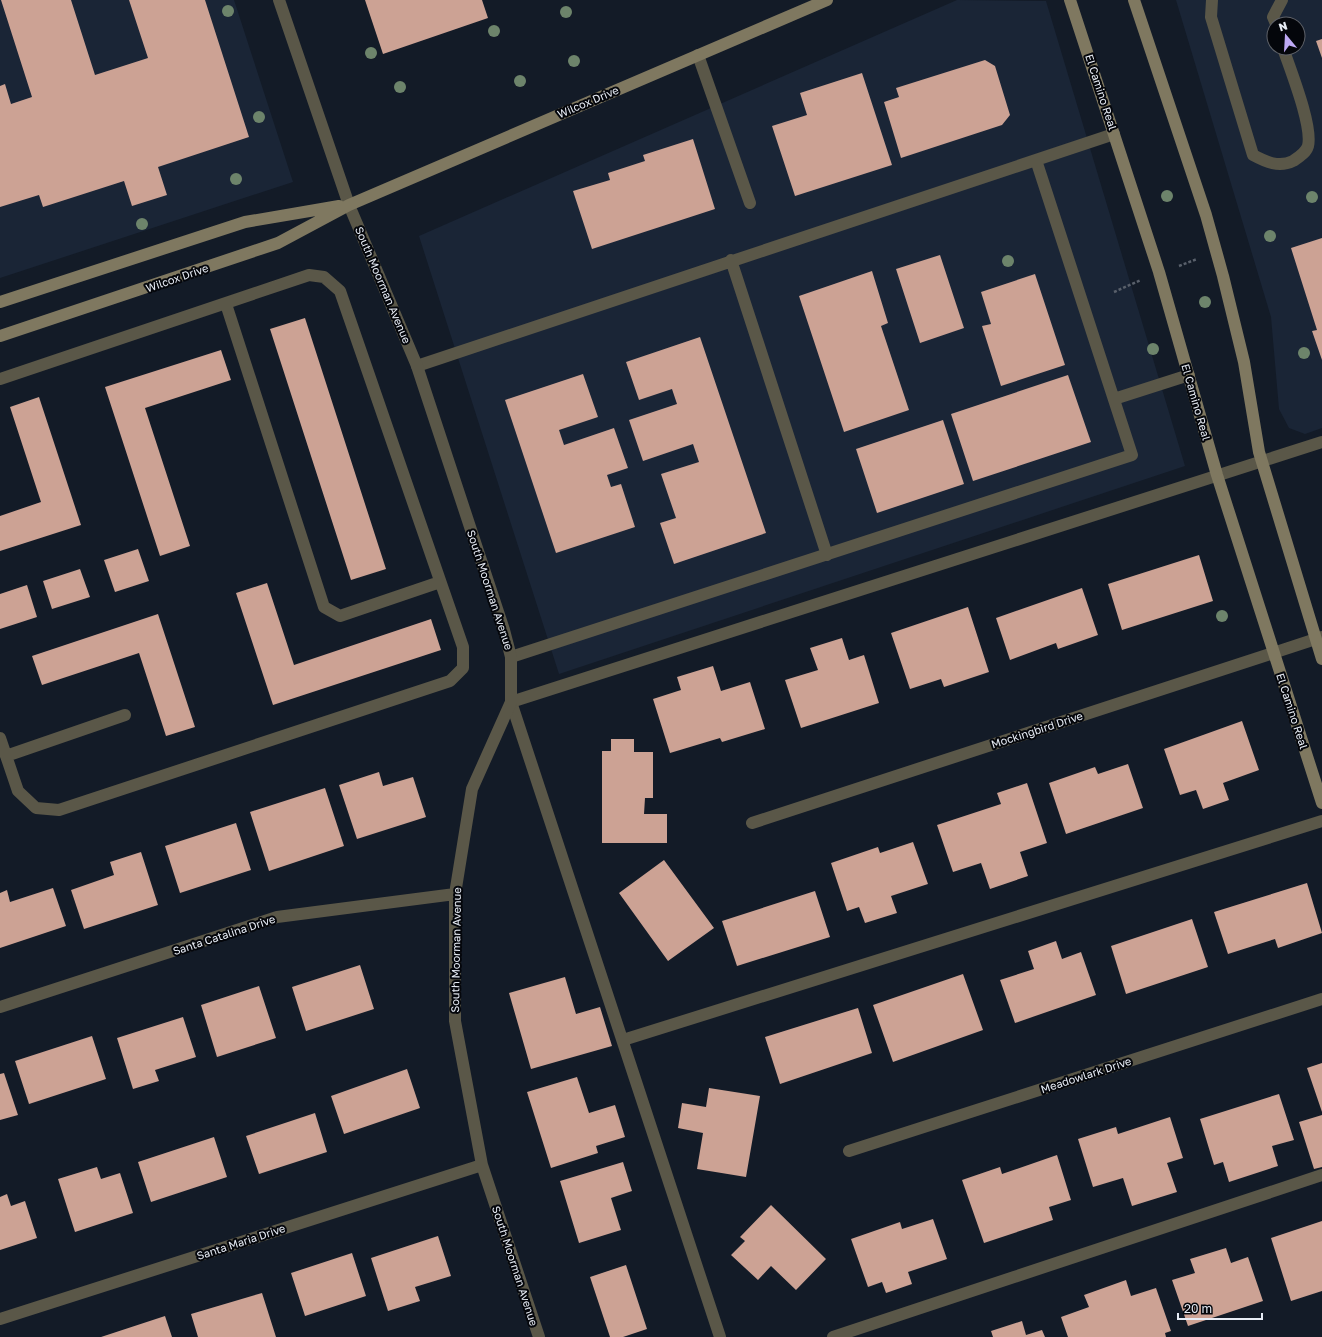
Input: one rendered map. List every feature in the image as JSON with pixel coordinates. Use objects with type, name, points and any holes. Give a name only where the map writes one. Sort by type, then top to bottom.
[{"type":"street","name":"South Moorman Avenue","points":[[279,0],[349,205],[417,366],[504,630],[511,657],[511,702],[472,789],[455,894],[455,1021],[482,1166],[539,1337]]},
{"type":"street","name":"Wilcox Drive","points":[[0,336],[278,243],[349,205],[827,0]]},
{"type":"street","name":"El Camino Real","points":[[1070,0],[1159,272],[1217,475],[1322,804]]},
{"type":"street","points":[[1134,0],[1206,215],[1224,276],[1244,362],[1262,461],[1319,638],[1322,659]]},
{"type":"street","points":[[1212,0],[1211,17],[1253,155],[1269,164],[1289,163],[1302,156],[1308,146],[1307,124],[1286,56]]},
{"type":"street","points":[[1274,16],[1282,0]]},
{"type":"street","points":[[698,55],[750,204]]},
{"type":"street","points":[[417,366],[731,260],[1114,134]]},
{"type":"street","points":[[511,657],[1132,455],[1036,160]]},
{"type":"street","name":"Wilcox Drive","points":[[0,302],[245,222],[349,205]]},
{"type":"street","points":[[731,260],[827,555]]},
{"type":"street","points":[[0,379],[309,275],[324,277],[340,291],[463,647],[463,668],[450,682],[59,810],[36,808],[18,791],[0,738]]},
{"type":"street","points":[[226,304],[324,607],[340,616],[440,582]]},
{"type":"street","points":[[1114,399],[1188,375]]},
{"type":"street","points":[[720,1337],[511,702],[1322,442]]},
{"type":"street","name":"Mockingbird Drive","points":[[752,822],[1319,638]]},
{"type":"street","points":[[6,756],[125,716]]},
{"type":"street","points":[[623,1040],[1322,821]]},
{"type":"street","name":"Santa Catalina Drive","points":[[0,1007],[277,917],[455,894]]},
{"type":"street","name":"Meadowlark Drive","points":[[849,1151],[1322,999]]},
{"type":"street","name":"Santa Maria Drive","points":[[0,1319],[482,1166]]},
{"type":"street","points":[[833,1337],[1322,1175]]},
{"type":"shaded area","points":[[0,0],[234,0],[293,182],[0,278]]},
{"type":"shaded area","points":[[957,0],[1046,1],[1185,466],[559,674],[419,236]]},
{"type":"shaded area","points":[[1176,0],[1322,0],[1322,428],[1305,434],[1289,428],[1279,409],[1271,317]]},
{"type":"building","points":[[1,0],[71,0],[95,75],[148,58],[129,0],[205,0],[249,137],[158,167],[167,195],[132,206],[124,181],[43,207],[39,195],[0,207],[0,86],[5,84],[11,104],[32,97]]},
{"type":"building","points":[[365,0],[482,0],[488,18],[383,54]]},
{"type":"building","points":[[1322,39],[1322,58],[1316,41]]},
{"type":"building","points":[[985,60],[995,66],[1010,115],[1002,125],[901,158],[884,102],[899,97],[896,88]]},
{"type":"building","points":[[862,73],[892,165],[795,196],[772,126],[807,115],[800,93]]},
{"type":"building","points":[[693,139],[715,209],[592,249],[573,191],[610,180],[608,173],[645,161],[643,155]]},
{"type":"building","points":[[1322,238],[1322,360],[1312,331],[1317,330],[1291,248]]},
{"type":"building","points":[[940,255],[964,328],[920,343],[896,269]]},
{"type":"building","points":[[872,271],[888,323],[881,326],[909,410],[844,432],[799,296]]},
{"type":"building","points":[[1035,274],[1065,365],[1001,386],[982,326],[991,324],[981,292]]},
{"type":"building","points":[[305,318],[386,569],[351,580],[270,329]]},
{"type":"building","points":[[700,337],[766,533],[674,564],[660,523],[676,518],[661,474],[699,462],[693,444],[643,461],[629,420],[677,404],[672,389],[639,400],[626,362]]},
{"type":"building","points":[[221,350],[231,380],[145,408],[190,546],[160,556],[105,387]]},
{"type":"building","points":[[583,374],[598,417],[559,430],[564,445],[614,428],[628,468],[607,475],[611,487],[621,484],[635,527],[556,553],[505,400]]},
{"type":"building","points":[[1068,375],[1091,442],[973,481],[951,414]]},
{"type":"building","points":[[39,397],[81,525],[0,551],[0,516],[41,502],[10,407]]},
{"type":"building","points":[[943,420],[964,484],[877,513],[856,449]]},
{"type":"building","points":[[138,549],[149,581],[115,592],[104,560]]},
{"type":"building","points":[[1199,555],[1213,601],[1122,630],[1108,584]]},
{"type":"building","points":[[80,569],[90,597],[52,609],[43,581]]},
{"type":"building","points":[[267,583],[294,665],[431,619],[441,650],[273,705],[236,593]]},
{"type":"building","points":[[27,585],[37,617],[0,629],[0,594]]},
{"type":"building","points":[[1082,588],[1098,635],[1058,649],[1056,643],[1010,660],[996,618]]},
{"type":"building","points":[[968,607],[989,672],[944,687],[941,679],[910,689],[891,633]]},
{"type":"building","points":[[158,614],[195,727],[166,736],[139,653],[42,685],[32,656]]},
{"type":"building","points":[[842,638],[849,660],[864,655],[879,703],[801,728],[785,680],[818,670],[810,648]]},
{"type":"building","points":[[713,666],[721,691],[750,682],[765,729],[722,742],[720,738],[670,753],[653,699],[681,690],[677,677]]},
{"type":"building","points":[[1242,721],[1259,770],[1223,783],[1229,800],[1203,809],[1196,790],[1180,795],[1164,749]]},
{"type":"building","points":[[611,739],[634,739],[634,752],[653,752],[653,798],[645,798],[644,814],[667,814],[667,843],[602,843],[602,751],[611,751]]},
{"type":"building","points":[[1128,764],[1143,808],[1066,834],[1049,783],[1095,767],[1098,774]]},
{"type":"building","points":[[379,772],[383,786],[413,777],[426,817],[357,839],[339,785]]},
{"type":"building","points":[[1027,783],[1047,843],[1020,852],[1028,876],[990,889],[981,863],[953,872],[937,825],[1001,804],[997,793]]},
{"type":"building","points":[[325,788],[344,846],[269,871],[250,812]]},
{"type":"building","points":[[236,823],[251,870],[180,893],[165,846]]},
{"type":"building","points":[[913,842],[928,884],[891,896],[897,913],[865,923],[859,907],[847,911],[831,863],[878,847],[880,853]]},
{"type":"building","points":[[141,852],[158,905],[84,929],[71,890],[114,875],[110,862]]},
{"type":"building","points":[[664,860],[714,928],[668,961],[619,893]]},
{"type":"building","points":[[1307,883],[1322,933],[1278,948],[1275,939],[1228,954],[1214,912]]},
{"type":"building","points":[[53,888],[66,926],[0,948],[0,893],[7,890],[10,902]]},
{"type":"building","points":[[815,891],[830,937],[737,966],[722,921]]},
{"type":"building","points":[[1192,919],[1208,967],[1126,994],[1111,946]]},
{"type":"building","points":[[1056,941],[1062,959],[1081,952],[1096,995],[1015,1023],[1000,980],[1034,969],[1028,951]]},
{"type":"building","points":[[360,965],[374,1009],[306,1031],[292,987]]},
{"type":"building","points":[[963,974],[983,1030],[893,1062],[873,1005]]},
{"type":"building","points":[[565,977],[576,1014],[600,1007],[612,1046],[531,1069],[509,993]]},
{"type":"building","points":[[259,986],[276,1038],[217,1057],[201,1005]]},
{"type":"building","points":[[858,1008],[872,1053],[780,1084],[765,1037]]},
{"type":"building","points":[[183,1017],[196,1057],[155,1070],[159,1081],[133,1089],[117,1038]]},
{"type":"building","points":[[92,1036],[106,1079],[29,1104],[15,1061]]},
{"type":"building","points":[[1322,1063],[1322,1112],[1307,1068]]},
{"type":"building","points":[[407,1069],[420,1108],[344,1134],[331,1096]]},
{"type":"building","points":[[4,1073],[18,1115],[0,1120],[0,1074]]},
{"type":"building","points":[[577,1077],[589,1113],[615,1105],[625,1137],[596,1146],[598,1153],[551,1168],[527,1092]]},
{"type":"building","points":[[709,1088],[760,1096],[746,1177],[697,1169],[703,1133],[678,1128],[682,1103],[706,1107]]},
{"type":"building","points":[[1279,1094],[1294,1140],[1272,1146],[1278,1166],[1229,1182],[1223,1162],[1214,1165],[1200,1119]]},
{"type":"building","points":[[315,1113],[327,1152],[259,1174],[246,1136]]},
{"type":"building","points":[[1322,1115],[1322,1167],[1314,1169],[1299,1122]]},
{"type":"building","points":[[1170,1117],[1183,1158],[1167,1163],[1177,1192],[1132,1206],[1123,1178],[1093,1187],[1078,1139],[1116,1127],[1118,1134]]},
{"type":"building","points":[[214,1137],[227,1177],[151,1202],[138,1162]]},
{"type":"building","points":[[1057,1155],[1071,1200],[1049,1207],[1053,1220],[984,1243],[962,1180],[1000,1167],[1002,1174]]},
{"type":"building","points":[[623,1162],[632,1191],[611,1198],[621,1230],[579,1243],[560,1181]]},
{"type":"building","points":[[97,1167],[101,1179],[120,1173],[133,1213],[75,1232],[58,1179]]},
{"type":"building","points":[[7,1194],[11,1206],[25,1201],[37,1238],[0,1250],[0,1197]]},
{"type":"building","points":[[771,1205],[826,1259],[796,1290],[771,1266],[758,1280],[731,1255],[745,1241],[740,1237]]},
{"type":"building","points":[[933,1219],[947,1259],[908,1272],[912,1284],[886,1293],[882,1282],[868,1287],[851,1239],[900,1222],[902,1229]]},
{"type":"building","points":[[1322,1221],[1322,1291],[1291,1301],[1271,1238]]},
{"type":"building","points":[[438,1236],[451,1276],[415,1287],[420,1301],[388,1311],[371,1258]]},
{"type":"building","points":[[1226,1248],[1231,1263],[1248,1257],[1263,1301],[1188,1326],[1172,1280],[1195,1273],[1190,1259]]},
{"type":"building","points":[[352,1253],[366,1296],[305,1316],[291,1273]]},
{"type":"building","points":[[626,1265],[647,1329],[623,1337],[610,1337],[590,1277]]},
{"type":"building","points":[[1126,1280],[1131,1296],[1156,1288],[1171,1331],[1165,1333],[1166,1337],[1068,1337],[1061,1317],[1089,1307],[1084,1295]]},
{"type":"building","points":[[262,1293],[276,1337],[198,1337],[191,1314]]},
{"type":"building","points":[[165,1316],[172,1337],[101,1337]]},
{"type":"building","points":[[1022,1321],[1026,1335],[1042,1330],[1045,1337],[993,1337],[991,1331]]}]
